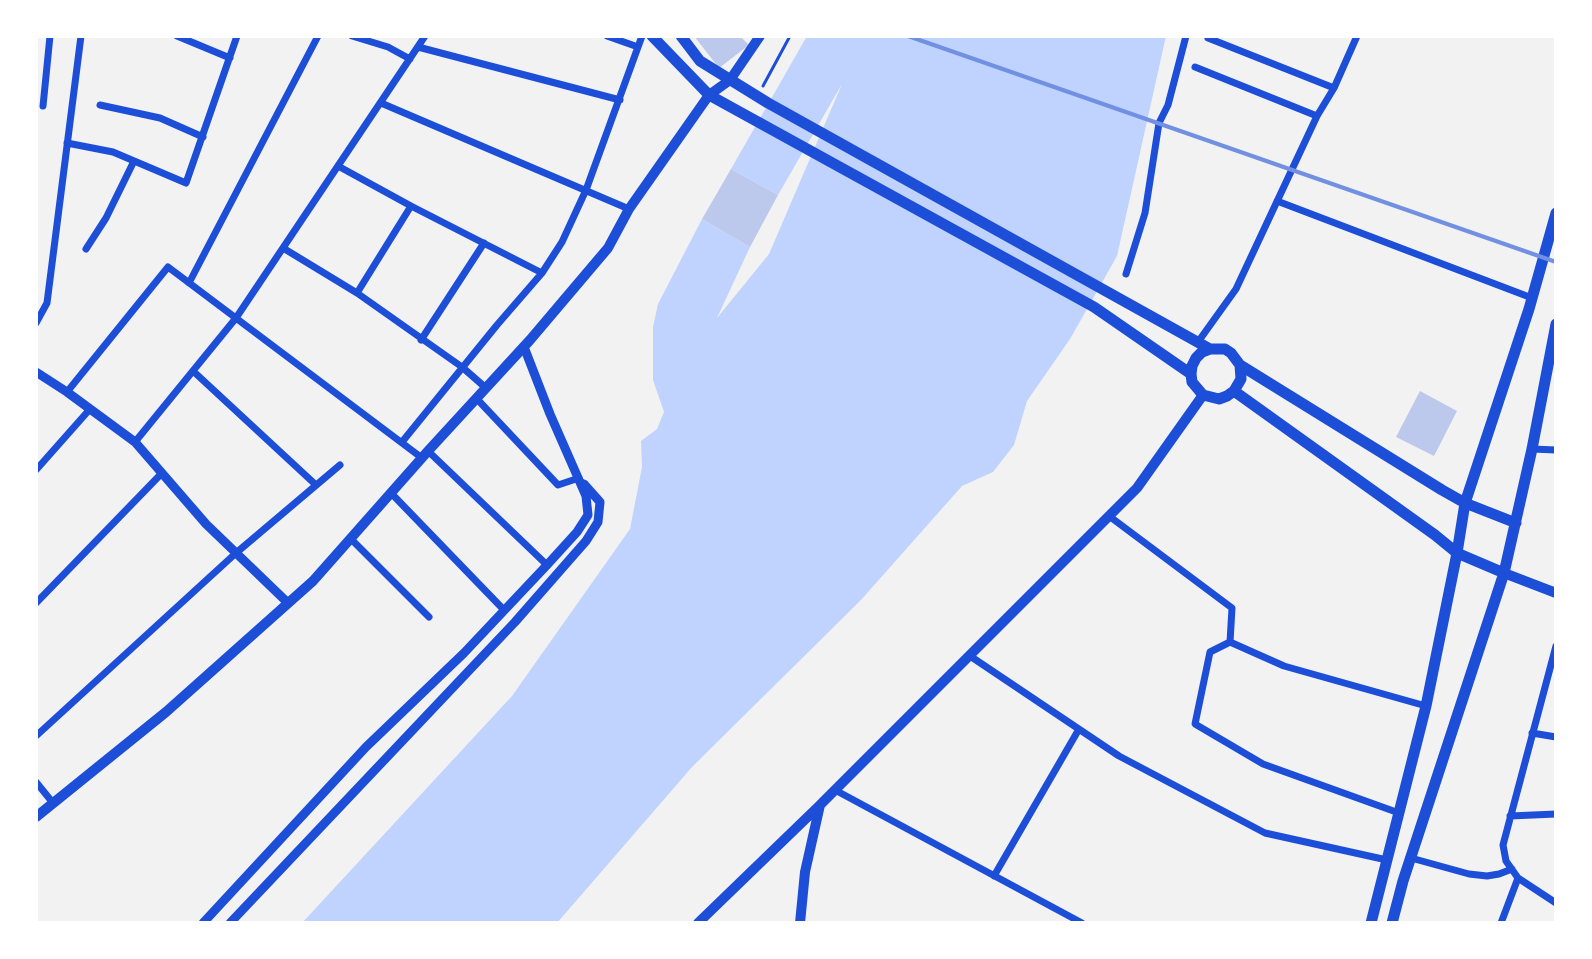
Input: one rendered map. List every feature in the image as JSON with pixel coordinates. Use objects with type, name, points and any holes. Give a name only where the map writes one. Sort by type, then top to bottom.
[{"type":"main road","points":[[652,36],[709,95],[1094,307],[1191,374]]},
{"type":"main road","points":[[681,36],[700,61],[768,103],[1210,349]]},
{"type":"main road","points":[[36,817],[166,712],[313,581],[524,347],[608,248],[629,209],[709,95],[730,80],[757,37]]},
{"type":"main road","points":[[1371,923],[1426,706],[1465,503],[1532,298],[1556,213]]},
{"type":"main road","points":[[1392,923],[1504,573],[1556,324]]},
{"type":"main road","points":[[1210,349],[1225,349],[1237,358],[1240,365],[1241,379],[1234,391],[1219,399],[1203,395],[1192,382],[1192,366],[1196,358],[1210,349]]},
{"type":"main road","points":[[1240,365],[1465,503],[1516,523]]},
{"type":"main road","points":[[1234,391],[1457,553],[1556,593]]},
{"type":"main road","points":[[698,923],[1137,488],[1203,395]]},
{"type":"main road","points":[[800,923],[805,872],[820,805]]},
{"type":"street","points":[[43,106],[50,36]]},
{"type":"street","points":[[36,323],[47,303],[81,36]]},
{"type":"street","points":[[177,36],[230,58]]},
{"type":"street","points":[[67,143],[113,152],[186,183],[237,36]]},
{"type":"street","points":[[189,283],[318,36]]},
{"type":"street","points":[[356,36],[388,47],[410,59]]},
{"type":"street","points":[[135,442],[236,318],[425,36]]},
{"type":"street","points":[[607,36],[638,47]]},
{"type":"street","points":[[402,442],[542,273],[562,242],[586,190],[642,36]]},
{"type":"street","points":[[1126,274],[1145,213],[1159,123],[1168,105],[1186,36]]},
{"type":"street","points":[[1198,342],[1236,289],[1357,36]]},
{"type":"street","points":[[1208,38],[1334,88]]},
{"type":"street","points":[[418,47],[620,100]]},
{"type":"street","points":[[1195,67],[1317,116]]},
{"type":"street","points":[[381,103],[629,209]]},
{"type":"street","points":[[100,105],[160,118],[203,137]]},
{"type":"street","points":[[86,249],[106,218],[134,161]]},
{"type":"street","points":[[338,166],[542,273]]},
{"type":"street","points":[[1277,201],[1532,298]]},
{"type":"street","points":[[357,293],[411,206]]},
{"type":"street","points":[[421,340],[484,243]]},
{"type":"street","points":[[283,248],[357,293],[462,367],[486,388]]},
{"type":"street","points":[[67,392],[168,267],[402,442],[425,454],[547,565]]},
{"type":"street","points":[[203,923],[366,747],[464,653],[577,532],[588,515],[586,496],[524,347]]},
{"type":"street","points":[[193,371],[316,485]]},
{"type":"street","points":[[36,372],[135,442],[206,524],[288,603]]},
{"type":"street","points":[[477,399],[558,485],[579,478]]},
{"type":"street","points":[[36,470],[90,409]]},
{"type":"street","points":[[1532,449],[1556,450]]},
{"type":"street","points":[[36,736],[236,553],[340,465]]},
{"type":"street","points":[[36,603],[162,473]]},
{"type":"street","points":[[230,923],[515,622],[586,541],[598,522],[600,502],[579,478]]},
{"type":"street","points":[[391,493],[504,610]]},
{"type":"street","points":[[1109,516],[1232,608],[1230,642]]},
{"type":"street","points":[[351,539],[429,617]]},
{"type":"street","points":[[1230,642],[1284,666],[1426,706]]},
{"type":"street","points":[[1230,642],[1210,652],[1195,724],[1263,764],[1399,813]]},
{"type":"street","points":[[1556,646],[1503,845],[1506,861],[1518,878],[1556,903]]},
{"type":"street","points":[[970,656],[1119,756],[1265,833],[1387,860]]},
{"type":"street","points":[[994,876],[1079,729]]},
{"type":"street","points":[[1532,733],[1556,737]]},
{"type":"street","points":[[36,782],[53,803]]},
{"type":"street","points":[[835,790],[1082,923]]},
{"type":"street","points":[[1510,816],[1556,814]]},
{"type":"street","points":[[1411,858],[1487,876],[1512,869]]},
{"type":"street","points":[[1501,923],[1518,878]]},
{"type":"path","points":[[763,86],[790,36]]},
{"type":"water","points":[[807,36],[1166,36],[1117,256],[1070,339],[1027,401],[1014,445],[993,472],[962,486],[861,600],[692,767],[557,923],[302,923],[512,696],[630,529],[642,467],[641,441],[657,429],[664,412],[653,380],[653,327],[658,304],[702,219],[750,247],[717,318],[769,254],[842,84],[778,195],[731,169]]},
{"type":"building","points":[[694,36],[740,36],[749,45],[719,68]]},
{"type":"building","points":[[731,169],[778,195],[750,247],[702,219]]},
{"type":"building","points":[[1420,391],[1457,411],[1434,456],[1396,437]]},
{"type":"railway","points":[[908,36],[1556,262]]}]
